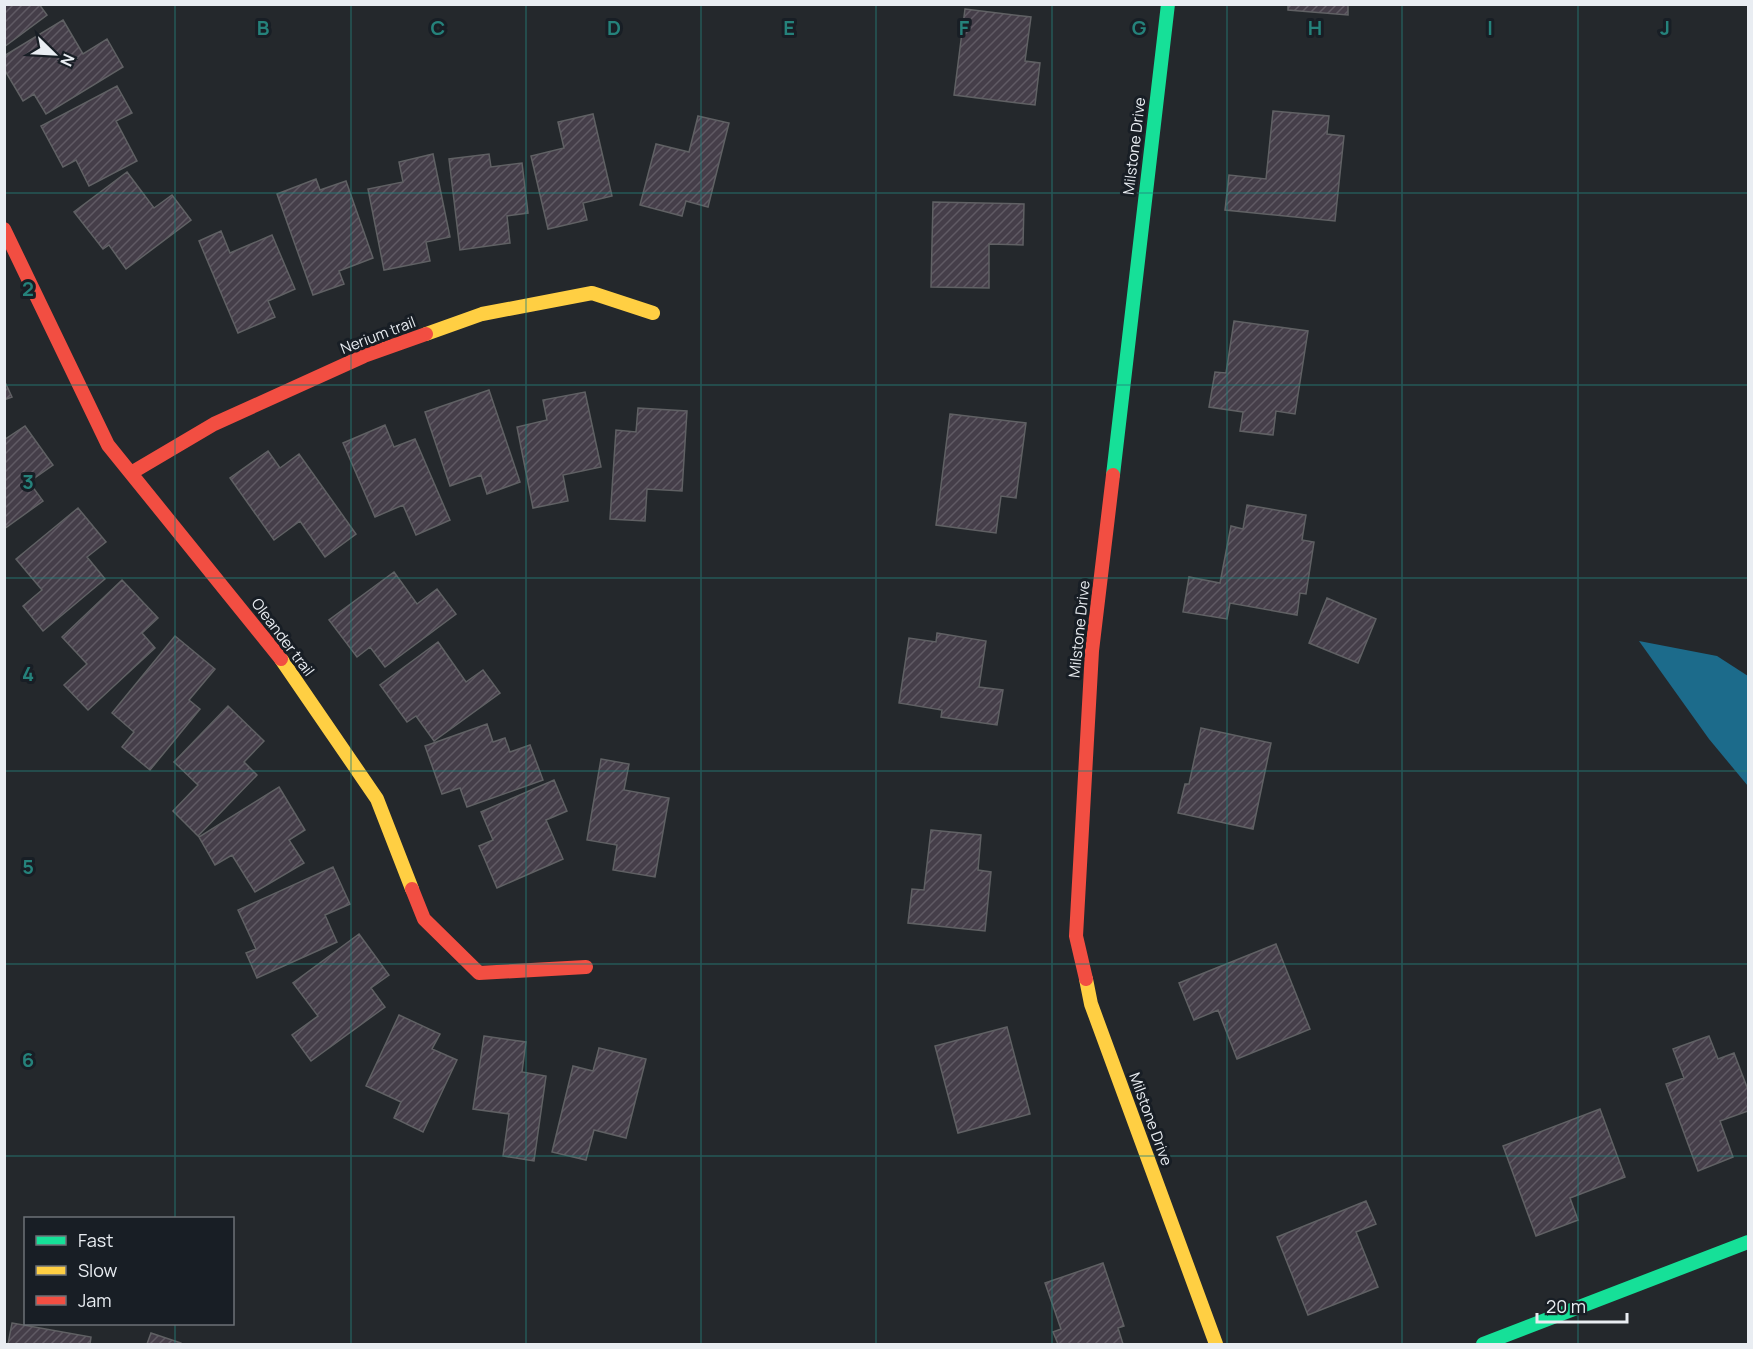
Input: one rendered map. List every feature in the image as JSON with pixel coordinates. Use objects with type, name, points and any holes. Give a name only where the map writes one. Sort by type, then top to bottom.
[{"type":"street","name":"Milstone Drive","points":[[1167,4],[1092,651],[1076,936],[1091,1004],[1216,1344]]},
{"type":"street","name":"Oleander trail","points":[[4,229],[108,445],[282,660],[376,799],[424,919],[479,973],[586,967]]},
{"type":"street","name":"Nerium trail","points":[[131,473],[214,424],[364,356],[482,314],[592,293],[653,313]]},
{"type":"street","points":[[1483,1344],[1749,1242]]},
{"type":"water","points":[[1639,641],[1717,656],[1748,676],[1748,786],[1709,739]]},
{"type":"building","points":[[4,4],[39,4],[47,15],[4,47]]},
{"type":"building","points":[[1288,4],[1348,4],[1348,15],[1288,10]]},
{"type":"building","points":[[965,9],[1031,17],[1025,61],[1040,63],[1035,105],[954,95]]},
{"type":"building","points":[[63,20],[83,54],[107,39],[123,67],[46,114],[34,94],[23,101],[4,69],[4,56]]},
{"type":"building","points":[[117,86],[132,113],[116,121],[137,161],[89,186],[76,160],[63,167],[41,126]]},
{"type":"building","points":[[1273,111],[1329,116],[1327,134],[1344,136],[1335,221],[1225,210],[1229,175],[1266,179]]},
{"type":"building","points":[[593,114],[612,196],[583,203],[587,220],[548,229],[531,156],[564,148],[558,122]]},
{"type":"building","points":[[698,116],[729,123],[708,207],[686,201],[682,216],[640,205],[656,144],[689,152]]},
{"type":"building","points":[[433,154],[450,237],[426,242],[430,261],[384,270],[368,189],[403,182],[399,162]]},
{"type":"building","points":[[489,154],[491,167],[522,163],[528,213],[507,216],[510,243],[460,250],[449,159]]},
{"type":"building","points":[[127,172],[154,208],[172,195],[191,220],[126,269],[109,245],[103,249],[74,212]]},
{"type":"building","points":[[316,179],[320,190],[346,181],[373,258],[339,271],[344,284],[313,295],[277,194]]},
{"type":"building","points":[[933,202],[1024,204],[1023,245],[989,244],[989,288],[931,287]]},
{"type":"building","points":[[221,231],[230,253],[272,235],[295,289],[268,301],[275,317],[238,333],[199,241]]},
{"type":"building","points":[[1234,321],[1308,331],[1295,414],[1276,411],[1273,435],[1240,431],[1243,412],[1209,407],[1215,372],[1226,373]]},
{"type":"building","points":[[4,380],[12,397],[4,400]]},
{"type":"building","points":[[489,390],[520,482],[487,494],[481,475],[450,486],[425,412]]},
{"type":"building","points":[[585,392],[601,467],[563,475],[568,501],[533,508],[517,427],[547,420],[543,400]]},
{"type":"building","points":[[638,408],[687,411],[682,491],[647,489],[645,521],[610,519],[616,430],[636,432]]},
{"type":"building","points":[[950,414],[1026,423],[1016,498],[1001,496],[996,533],[936,525]]},
{"type":"building","points":[[385,425],[394,447],[415,439],[450,520],[416,535],[403,505],[375,517],[343,443]]},
{"type":"building","points":[[25,426],[53,465],[29,482],[43,501],[4,529],[4,440]]},
{"type":"building","points":[[268,451],[280,468],[299,454],[356,534],[325,557],[300,521],[274,540],[230,478]]},
{"type":"building","points":[[1247,505],[1306,515],[1302,540],[1314,542],[1306,594],[1300,593],[1297,615],[1230,603],[1227,619],[1183,612],[1189,577],[1220,583],[1231,526],[1243,529]]},
{"type":"building","points":[[78,508],[106,542],[87,557],[105,579],[43,631],[23,606],[42,590],[16,559]]},
{"type":"building","points":[[394,572],[417,604],[437,589],[456,614],[385,667],[370,647],[357,657],[329,620]]},
{"type":"building","points":[[122,580],[158,618],[142,633],[155,648],[88,710],[64,685],[87,664],[62,637]]},
{"type":"building","points":[[1327,598],[1376,619],[1358,663],[1309,643]]},
{"type":"building","points":[[937,633],[986,641],[979,687],[1003,690],[997,725],[941,717],[942,710],[899,703],[909,638],[936,642]]},
{"type":"building","points":[[175,636],[215,669],[189,700],[200,709],[150,770],[122,747],[134,732],[112,713]]},
{"type":"building","points":[[438,642],[466,682],[483,670],[500,693],[434,741],[416,716],[407,722],[380,685]]},
{"type":"building","points":[[228,706],[264,741],[244,762],[257,775],[198,836],[173,811],[198,785],[174,762]]},
{"type":"building","points":[[487,724],[493,742],[505,738],[510,752],[530,745],[543,780],[467,807],[460,788],[442,794],[425,746]]},
{"type":"building","points":[[1201,728],[1271,743],[1253,829],[1178,813],[1185,784],[1189,784]]},
{"type":"building","points":[[601,759],[629,764],[624,790],[669,798],[655,877],[613,870],[617,845],[587,840]]},
{"type":"building","points":[[554,780],[567,811],[546,820],[563,859],[497,888],[479,846],[493,840],[481,812]]},
{"type":"building","points":[[279,787],[305,830],[289,840],[304,863],[255,892],[232,855],[215,865],[199,837]]},
{"type":"building","points":[[931,830],[981,835],[978,870],[991,872],[985,931],[908,923],[912,889],[924,890]]},
{"type":"building","points":[[333,867],[350,904],[325,915],[337,942],[257,978],[246,953],[256,949],[238,910]]},
{"type":"building","points":[[359,934],[389,975],[371,988],[385,1007],[311,1061],[292,1035],[318,1016],[293,983]]},
{"type":"building","points":[[1276,944],[1310,1029],[1237,1059],[1218,1010],[1194,1020],[1179,983]]},
{"type":"building","points":[[399,1015],[440,1034],[432,1049],[457,1060],[423,1132],[394,1118],[401,1102],[366,1086]]},
{"type":"building","points":[[1007,1027],[1030,1114],[958,1133],[935,1046]]},
{"type":"building","points":[[484,1036],[526,1042],[522,1072],[546,1076],[534,1161],[503,1156],[509,1114],[473,1109]]},
{"type":"building","points":[[1709,1036],[1718,1059],[1734,1053],[1748,1090],[1748,1111],[1720,1121],[1733,1157],[1698,1171],[1666,1084],[1684,1078],[1673,1049]]},
{"type":"building","points":[[599,1048],[646,1059],[626,1138],[594,1130],[586,1160],[552,1152],[573,1066],[593,1071]]},
{"type":"building","points":[[1600,1109],[1625,1177],[1570,1198],[1578,1220],[1536,1236],[1503,1146]]},
{"type":"building","points":[[1366,1201],[1376,1224],[1356,1232],[1378,1287],[1308,1315],[1277,1237]]},
{"type":"building","points":[[1103,1263],[1124,1326],[1118,1328],[1123,1344],[1058,1344],[1053,1332],[1061,1329],[1045,1283]]},
{"type":"building","points":[[12,1323],[91,1337],[90,1344],[8,1344]]},
{"type":"building","points":[[151,1333],[181,1343],[181,1344],[147,1344]]},
{"type":"traffic: fast","points":[[1113,475],[1168,4]]},
{"type":"traffic: fast","points":[[1483,1344],[1748,1242]]},
{"type":"traffic: slow","points":[[426,334],[482,314],[592,293],[653,313]]},
{"type":"traffic: slow","points":[[281,659],[377,799],[412,889]]},
{"type":"traffic: slow","points":[[1086,979],[1091,1004],[1216,1344]]},
{"type":"traffic: jam","points":[[4,229],[108,445],[281,659]]},
{"type":"traffic: jam","points":[[131,473],[214,424],[364,356],[426,334]]},
{"type":"traffic: jam","points":[[1086,979],[1076,936],[1092,651],[1113,475]]},
{"type":"traffic: jam","points":[[412,889],[424,919],[479,973],[586,967]]}]
